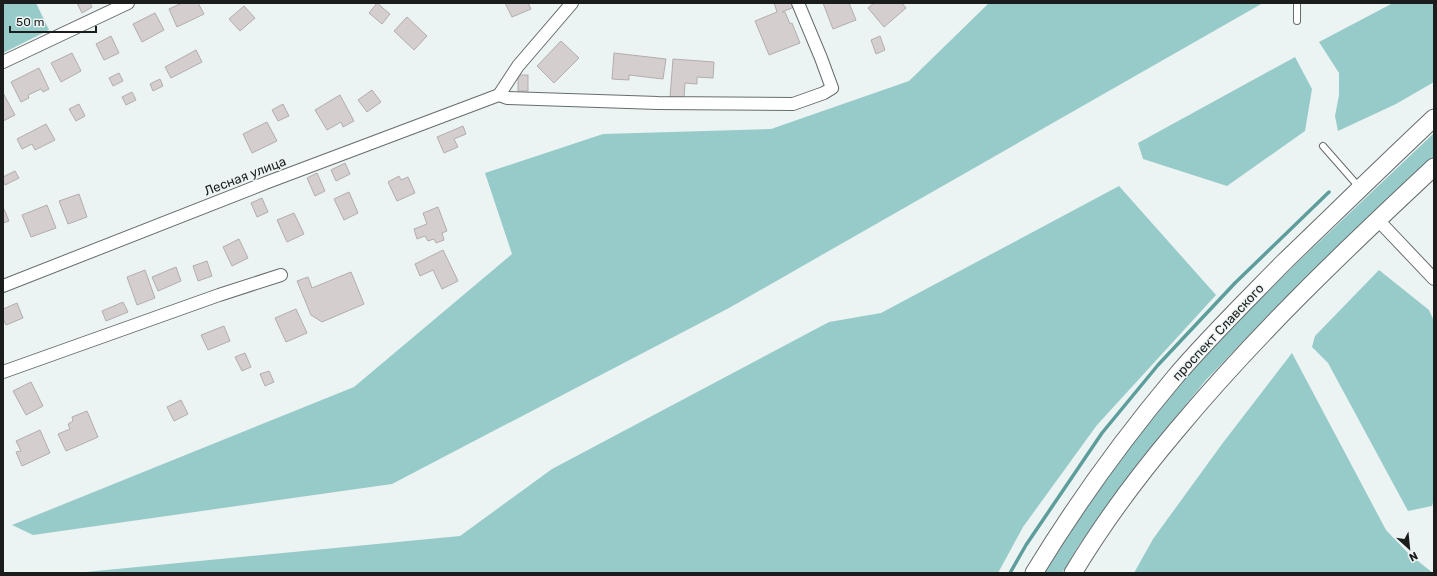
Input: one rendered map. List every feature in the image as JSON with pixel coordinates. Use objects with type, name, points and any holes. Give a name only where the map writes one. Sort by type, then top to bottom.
[{"type":"main road","name":"проспект Славского","points":[[1034,573],[1056,538],[1118,448],[1176,376],[1250,297],[1360,188],[1434,118]]},
{"type":"main road","points":[[1073,573],[1087,550],[1144,469],[1212,387],[1275,321],[1434,167]]},
{"type":"street","points":[[3,62],[128,3]]},
{"type":"street","points":[[572,3],[518,66],[499,96],[507,98],[658,103],[793,104],[832,88],[798,3]]},
{"type":"street","name":"Лесная улица","points":[[3,286],[268,182],[499,96]]},
{"type":"street","points":[[1378,220],[1434,279]]},
{"type":"street","points":[[3,372],[281,274]]},
{"type":"lane","points":[[1297,3],[1297,21]]},
{"type":"lane","points":[[1323,146],[1360,188]]},
{"type":"shaded area","points":[[3,3],[36,3],[49,30],[3,53]]},
{"type":"shaded area","points":[[989,3],[1263,3],[729,308],[392,484],[33,535],[12,525],[354,387],[512,254],[485,173],[603,134],[771,129],[909,81]]},
{"type":"shaded area","points":[[1393,3],[1434,3],[1434,82],[1396,104],[1338,131],[1335,116],[1339,95],[1339,73],[1319,42]]},
{"type":"shaded area","points":[[1295,57],[1312,89],[1305,131],[1227,186],[1143,159],[1138,143]]},
{"type":"shaded area","points":[[1434,133],[1434,157],[1273,310],[1206,380],[1139,462],[1079,545],[1062,573],[1044,573],[1066,536],[1127,451],[1193,369],[1261,297]]},
{"type":"shaded area","points":[[1119,186],[1216,295],[1097,425],[1023,527],[998,573],[75,573],[460,536],[552,469],[829,322],[881,313]]},
{"type":"shaded area","points":[[1379,270],[1429,310],[1434,321],[1434,499],[1432,506],[1408,511],[1328,363],[1312,347],[1315,336]]},
{"type":"shaded area","points":[[1292,353],[1386,530],[1409,554],[1433,573],[1134,573],[1153,539],[1222,444]]},
{"type":"building","points":[[77,3],[90,3],[92,7],[82,13]]},
{"type":"building","points":[[182,3],[198,3],[204,14],[177,27],[169,9]]},
{"type":"building","points":[[377,3],[390,14],[382,24],[369,13]]},
{"type":"building","points":[[505,3],[528,3],[531,9],[512,17]]},
{"type":"building","points":[[774,3],[793,3],[794,7],[782,12],[785,12],[790,24],[792,23],[800,43],[769,55],[755,21],[777,12]]},
{"type":"building","points":[[823,3],[849,3],[856,20],[833,29]]},
{"type":"building","points":[[874,3],[902,3],[906,8],[884,27],[868,8]]},
{"type":"building","points":[[244,6],[255,18],[240,31],[229,19]]},
{"type":"building","points":[[155,13],[164,30],[142,42],[133,24]]},
{"type":"building","points":[[407,17],[427,36],[414,50],[394,31]]},
{"type":"building","points":[[111,36],[119,53],[104,60],[96,44]]},
{"type":"building","points":[[880,36],[885,50],[876,54],[871,40]]},
{"type":"building","points":[[561,41],[579,58],[554,83],[537,66]]},
{"type":"building","points":[[196,50],[202,62],[171,78],[165,67]]},
{"type":"building","points":[[72,53],[81,71],[61,82],[51,63]]},
{"type":"building","points":[[614,53],[666,59],[663,79],[629,75],[629,80],[612,79]]},
{"type":"building","points":[[673,59],[714,62],[713,78],[697,77],[697,84],[685,83],[684,98],[670,97]]},
{"type":"building","points":[[39,68],[49,89],[43,92],[41,89],[28,95],[29,98],[21,102],[11,82]]},
{"type":"building","points":[[119,73],[123,81],[113,86],[109,78]]},
{"type":"building","points":[[518,75],[528,75],[528,91],[518,91]]},
{"type":"building","points":[[160,79],[163,86],[153,91],[150,84]]},
{"type":"building","points":[[372,90],[381,102],[367,112],[358,100]]},
{"type":"building","points":[[132,92],[136,100],[126,105],[122,97]]},
{"type":"building","points":[[3,93],[15,115],[3,121]]},
{"type":"building","points":[[340,95],[354,121],[343,127],[341,122],[327,130],[315,110]]},
{"type":"building","points":[[79,104],[85,116],[76,121],[69,109]]},
{"type":"building","points":[[283,104],[289,116],[278,121],[272,110]]},
{"type":"building","points":[[267,122],[277,141],[252,153],[243,134]]},
{"type":"building","points":[[46,124],[55,140],[35,150],[32,144],[22,149],[17,139]]},
{"type":"building","points":[[463,126],[466,134],[454,139],[458,147],[444,153],[437,137]]},
{"type":"building","points":[[345,163],[350,174],[336,181],[331,170]]},
{"type":"building","points":[[15,171],[19,178],[5,185],[3,177]]},
{"type":"building","points":[[317,173],[325,191],[315,196],[307,178]]},
{"type":"building","points":[[399,176],[401,180],[408,177],[415,193],[397,201],[388,182]]},
{"type":"building","points":[[349,192],[358,213],[344,220],[334,199]]},
{"type":"building","points":[[79,194],[87,217],[68,224],[59,201]]},
{"type":"building","points":[[262,198],[268,212],[257,217],[251,203]]},
{"type":"building","points":[[47,205],[56,228],[31,237],[22,215]]},
{"type":"building","points":[[438,207],[447,231],[442,233],[444,240],[436,243],[434,239],[428,241],[425,236],[417,239],[414,229],[427,224],[423,213]]},
{"type":"building","points":[[4,209],[9,221],[3,223],[3,210]]},
{"type":"building","points":[[294,213],[304,234],[287,242],[277,220]]},
{"type":"building","points":[[239,239],[248,258],[232,266],[223,247]]},
{"type":"building","points":[[443,250],[458,281],[442,289],[433,270],[420,276],[415,264]]},
{"type":"building","points":[[207,261],[212,276],[198,281],[193,266]]},
{"type":"building","points":[[176,267],[181,281],[158,291],[152,277]]},
{"type":"building","points":[[145,270],[155,298],[137,305],[127,277]]},
{"type":"building","points":[[351,272],[364,304],[322,322],[311,315],[297,281],[308,277],[312,288]]},
{"type":"building","points":[[123,302],[128,312],[106,321],[102,311]]},
{"type":"building","points":[[17,303],[23,318],[6,325],[3,319],[3,309]]},
{"type":"building","points":[[296,309],[307,333],[286,342],[275,318]]},
{"type":"building","points":[[224,326],[230,341],[208,350],[201,335]]},
{"type":"building","points":[[245,353],[251,367],[242,371],[235,357]]},
{"type":"building","points":[[269,371],[274,382],[265,386],[260,374]]},
{"type":"building","points":[[31,382],[43,406],[26,415],[13,391]]},
{"type":"building","points":[[181,400],[188,414],[174,421],[167,407]]},
{"type":"building","points":[[87,411],[98,437],[66,451],[58,434],[70,429],[68,424],[73,421],[72,417]]},
{"type":"building","points":[[40,430],[50,453],[22,466],[16,452],[21,451],[16,441]]},
{"type":"waterway","points":[[1010,573],[1026,545],[1102,433],[1158,365],[1235,283],[1329,192]]}]
